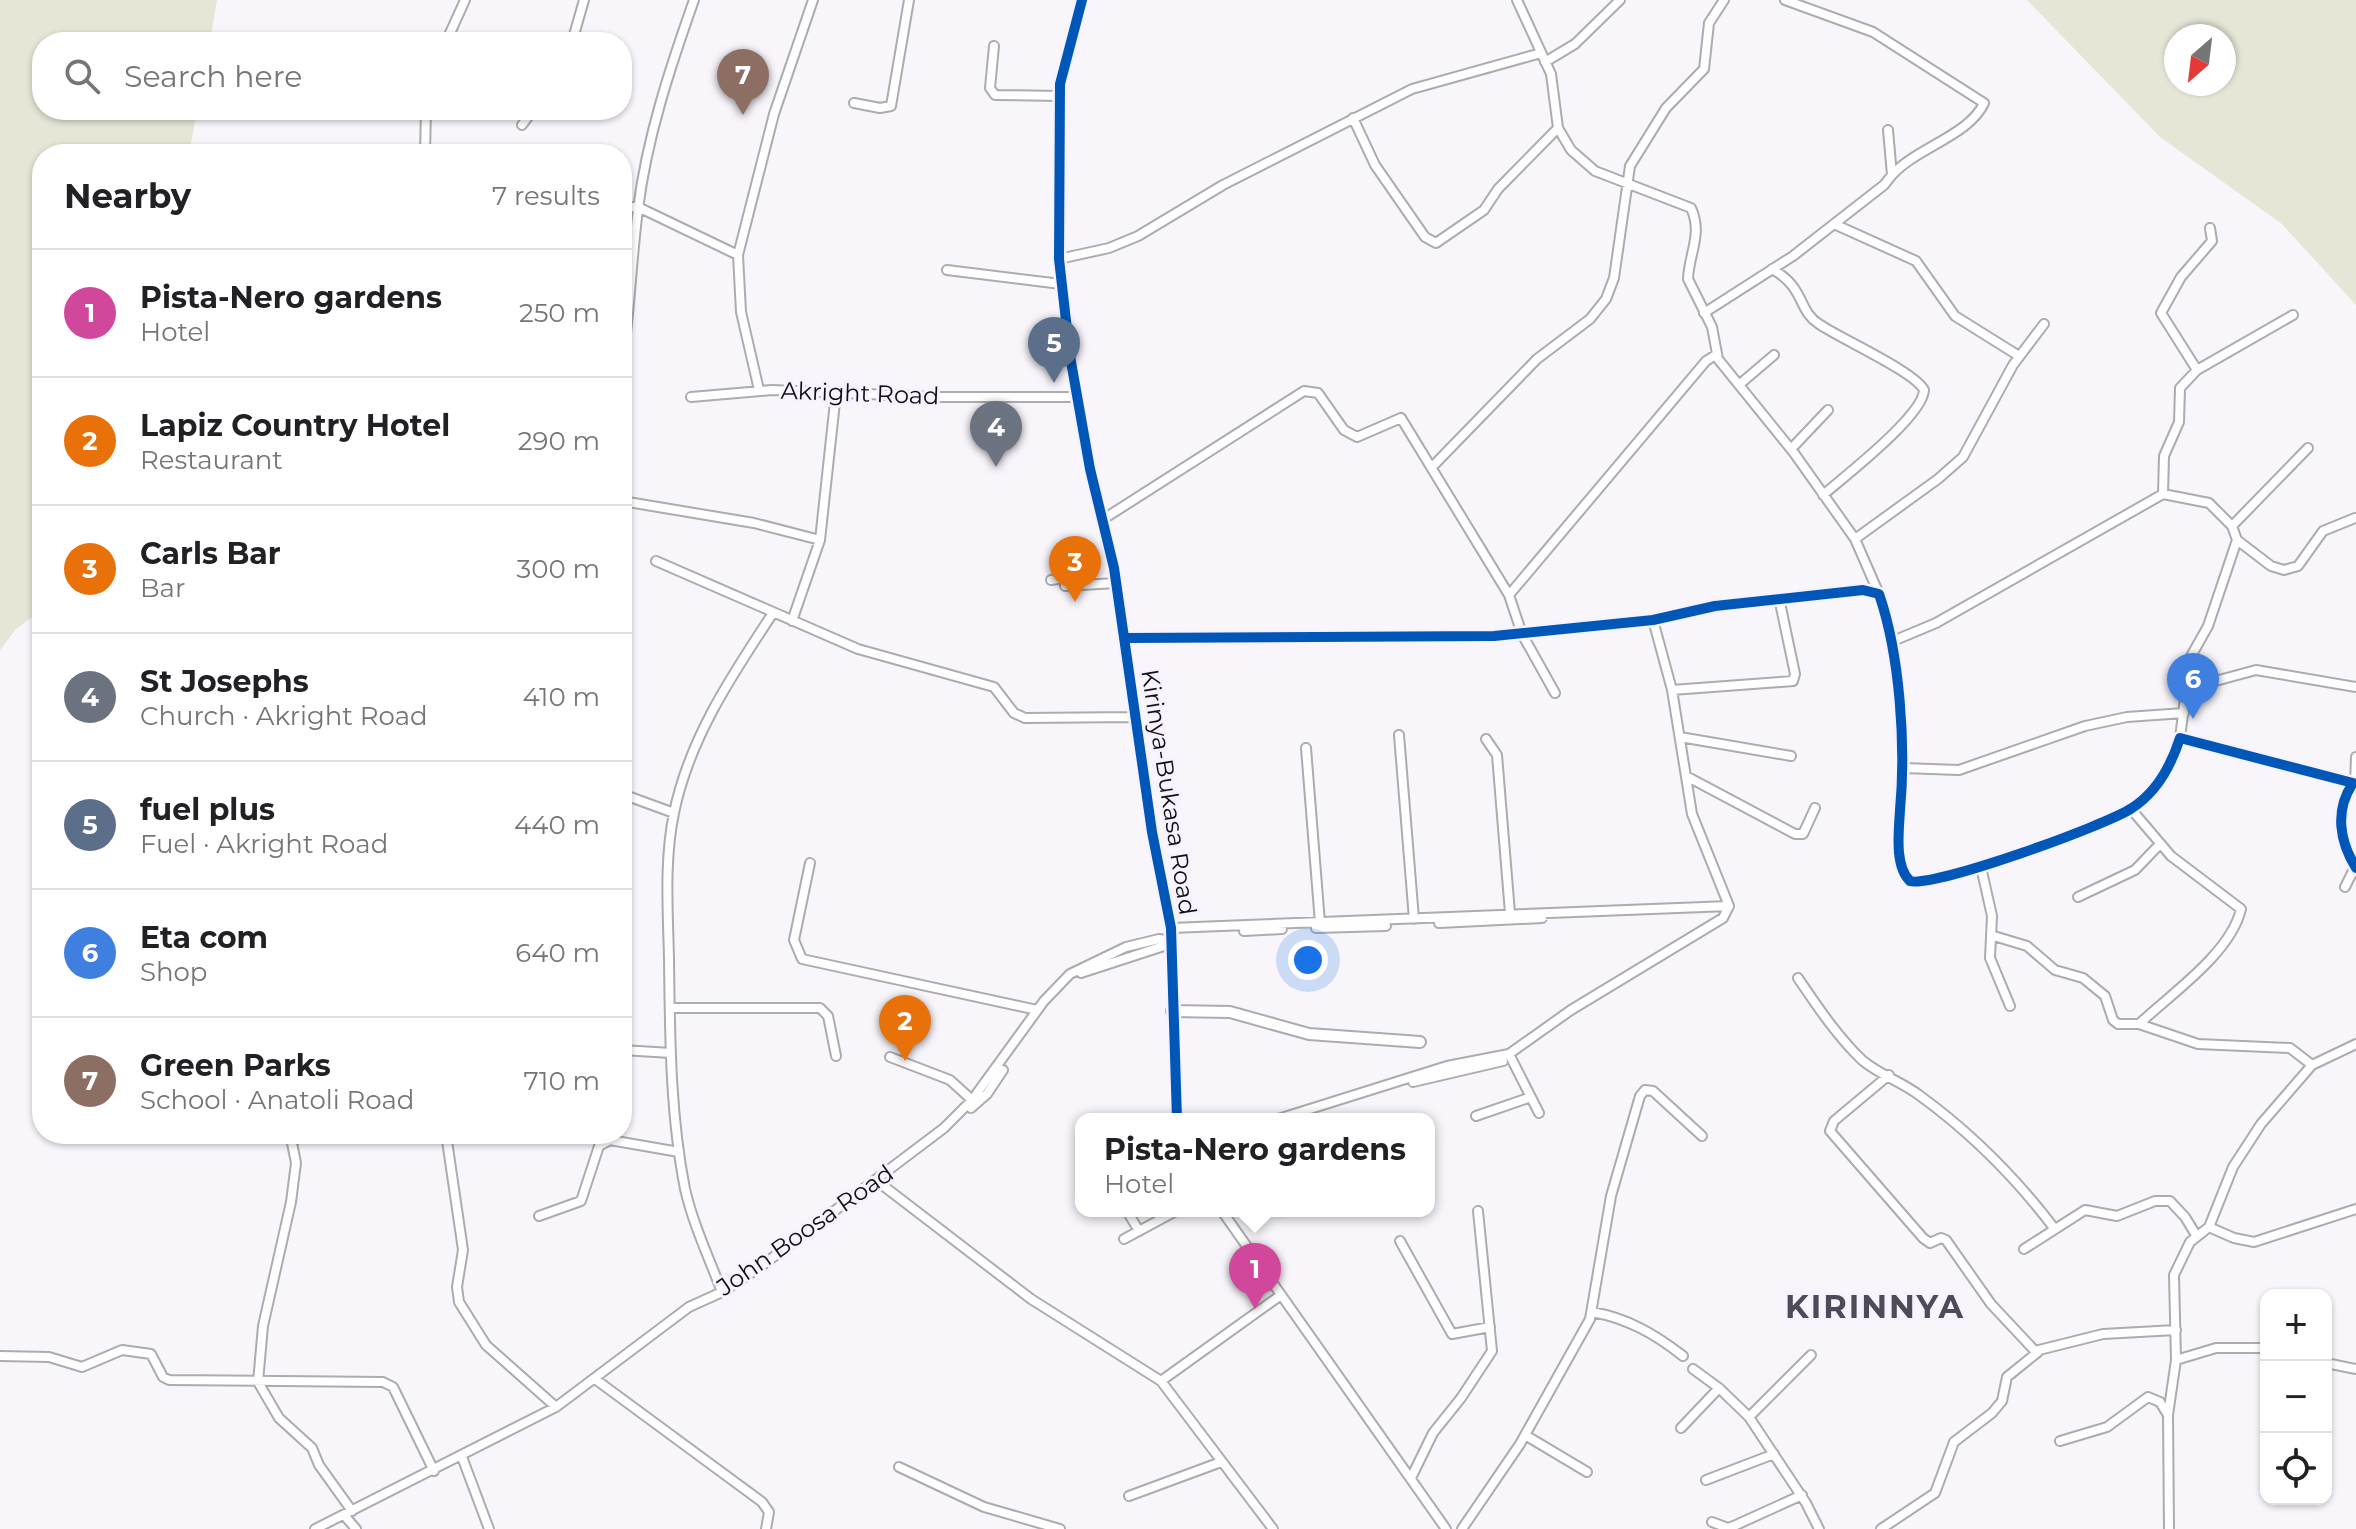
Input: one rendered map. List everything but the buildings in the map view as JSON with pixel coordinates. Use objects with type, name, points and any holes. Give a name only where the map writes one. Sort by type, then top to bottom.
[{"type":"street","points":[[451,32],[465,0]]},
{"type":"street","points":[[575,32],[584,0]]},
{"type":"street","points":[[632,269],[638,207],[664,88],[694,0]]},
{"type":"street","points":[[759,390],[741,312],[738,255],[774,114],[813,0]]},
{"type":"street","points":[[854,103],[880,108],[891,106],[909,0]]},
{"type":"street","name":"Kirinya-Bukasa Road","points":[[1082,0],[1065,54],[1060,96],[1061,284],[1077,397],[1116,583],[1171,936],[1177,1113]]},
{"type":"street","points":[[1517,0],[1555,87],[1558,128],[1563,141],[1595,171],[1691,208],[1697,220],[1698,238],[1688,279],[1712,327],[1717,354],[1791,449],[1855,539],[1879,594],[1893,641],[1903,768],[1899,827],[1904,876],[1916,883],[1981,867],[2131,809],[2164,776],[2180,738],[2190,658],[2208,626],[2237,540]]},
{"type":"street","points":[[1059,259],[1109,248],[1138,236],[1223,185],[1412,89],[1543,57],[1575,44],[1620,0]]},
{"type":"street","points":[[1433,466],[1537,359],[1598,311],[1614,278],[1627,182],[1636,155],[1662,115],[1704,69],[1709,23],[1724,0]]},
{"type":"street","points":[[1704,313],[1772,269],[1875,193],[1903,162],[1971,122],[1984,103],[1873,32],[1785,0]]},
{"type":"street","points":[[994,46],[990,88],[995,95],[1060,96]]},
{"type":"street","points":[[1353,118],[1375,165],[1425,237],[1436,243],[1484,210],[1498,189],[1558,128]]},
{"type":"street","points":[[425,144],[426,120]]},
{"type":"street","points":[[522,125],[526,120]]},
{"type":"street","points":[[1888,130],[1892,175]]},
{"type":"street","points":[[632,207],[638,207],[738,255]]},
{"type":"street","points":[[1834,224],[1909,257],[1955,316],[2019,356]]},
{"type":"street","points":[[2197,370],[2161,313],[2181,277],[2212,241],[2210,228]]},
{"type":"street","points":[[1772,269],[1794,283],[1813,320],[1866,353],[1914,377],[1924,390],[1919,406],[1889,439],[1823,495]]},
{"type":"street","points":[[947,270],[1061,284]]},
{"type":"street","points":[[2163,494],[2164,456],[2179,422],[2177,395],[2197,370],[2293,315]]},
{"type":"street","points":[[1855,539],[1938,479],[1963,457],[2019,356],[2044,324]]},
{"type":"street","points":[[1509,595],[1601,482],[1706,361],[1717,354]]},
{"type":"street","points":[[1740,384],[1774,355]]},
{"type":"street","name":"Akright Road","points":[[691,397],[759,390],[1077,397]]},
{"type":"street","points":[[1102,520],[1304,391],[1318,393],[1344,430],[1357,437],[1395,419],[1404,420],[1509,595],[1522,634],[1555,693]]},
{"type":"street","points":[[792,621],[820,540],[836,393]]},
{"type":"street","points":[[1791,449],[1828,410]]},
{"type":"street","points":[[2232,526],[2308,448]]},
{"type":"street","points":[[1893,641],[1945,618],[2163,494],[2209,503],[2232,526],[2237,540],[2271,566],[2284,570],[2298,566],[2323,531],[2355,518]]},
{"type":"street","points":[[632,503],[754,523],[820,540]]},
{"type":"street","points":[[656,561],[858,649],[994,687],[1014,713],[1025,718],[1135,717]]},
{"type":"street","points":[[1051,580],[1065,578],[1065,586],[1116,583]]},
{"type":"street","points":[[1125,638],[1522,634],[1653,620],[1715,606],[1779,598],[1863,590],[1879,594]]},
{"type":"street","points":[[1672,690],[1793,681],[1795,674],[1779,598]]},
{"type":"street","points":[[722,1292],[696,1225],[679,1152],[671,1053],[667,887],[674,813],[712,711],[773,613]]},
{"type":"street","points":[[1309,1113],[1506,1058],[1571,1010],[1723,918],[1729,906],[1692,814],[1672,690],[1653,620]]},
{"type":"street","points":[[2186,689],[2256,670],[2356,687]]},
{"type":"street","points":[[1903,768],[1959,770],[2085,726],[2127,717],[2184,713]]},
{"type":"street","points":[[1399,735],[1414,919]]},
{"type":"street","points":[[1680,737],[1791,756]]},
{"type":"street","points":[[2180,738],[2354,784]]},
{"type":"street","points":[[1486,739],[1497,755],[1510,913]]},
{"type":"street","points":[[1306,748],[1320,923]]},
{"type":"street","points":[[2345,887],[2356,868],[2343,844],[2340,827],[2346,796],[2354,784],[2356,757]]},
{"type":"street","points":[[1686,776],[1795,834],[1803,834],[1815,808]]},
{"type":"street","points":[[632,798],[674,813]]},
{"type":"street","points":[[2131,809],[2177,861],[2239,905],[2241,912],[2232,930],[2195,975],[2139,1024]]},
{"type":"street","points":[[2078,897],[2128,875],[2160,844]]},
{"type":"street","points":[[810,863],[794,940],[802,959],[1037,1010]]},
{"type":"street","points":[[1981,867],[1994,936],[1990,958],[2010,1006]]},
{"type":"street","points":[[1171,936],[1320,923],[1729,906]]},
{"type":"street","points":[[1171,936],[1542,918]]},
{"type":"street","name":"John Boosa Road","points":[[315,1529],[556,1407],[689,1307],[722,1292],[877,1181],[944,1128],[972,1100],[1056,986],[1094,960],[1171,936]]},
{"type":"street","name":"John Boosa Road","points":[[831,1220],[928,1146],[987,1094],[1043,1008],[1078,974],[1171,936]]},
{"type":"street","points":[[1994,936],[2027,946],[2055,970],[2083,978],[2105,996],[2113,1020],[2125,1026],[2139,1024],[2198,1044],[2290,1048],[2312,1065]]},
{"type":"street","points":[[1798,978],[1825,1018],[1862,1060],[1923,1098],[1967,1135],[2014,1179],[2054,1228]]},
{"type":"street","points":[[670,1008],[820,1008],[828,1016],[836,1056]]},
{"type":"street","points":[[1172,1011],[1230,1012],[1309,1034],[1420,1042]]},
{"type":"street","points":[[2169,1529],[2168,1415],[2176,1360],[2174,1275],[2196,1235],[2209,1227],[2242,1153],[2261,1124],[2312,1065],[2356,1044]]},
{"type":"street","points":[[632,1051],[671,1053]]},
{"type":"street","points":[[890,1057],[950,1080],[972,1100]]},
{"type":"street","points":[[1506,1058],[1539,1113]]},
{"type":"street","points":[[1297,1113],[1447,1066],[1506,1058]]},
{"type":"street","points":[[1889,1075],[1834,1121],[1830,1131],[1923,1238],[1930,1243],[1941,1238],[1946,1240],[1991,1304],[2038,1352]]},
{"type":"street","points":[[1462,1529],[1525,1435],[1587,1327],[1611,1196],[1640,1096],[1645,1090],[1653,1091],[1702,1136]]},
{"type":"street","points":[[1476,1116],[1531,1097]]},
{"type":"street","points":[[292,1144],[296,1163],[291,1202],[263,1326],[258,1382],[284,1424],[312,1448],[356,1529]]},
{"type":"street","points":[[447,1144],[463,1250],[457,1287],[459,1302],[486,1345],[556,1407]]},
{"type":"street","points":[[539,1216],[581,1201],[599,1146],[603,1144]]},
{"type":"street","points":[[632,1144],[679,1152]]},
{"type":"street","points":[[877,1181],[1031,1299],[1161,1381],[1273,1529]]},
{"type":"street","points":[[2024,1249],[2085,1210],[2117,1216],[2164,1200],[2175,1204],[2196,1235]]},
{"type":"street","points":[[2209,1227],[2234,1238],[2254,1242],[2356,1209]]},
{"type":"street","points":[[1411,1478],[1433,1433],[1488,1361],[1492,1351],[1478,1211]]},
{"type":"street","points":[[1131,1217],[1139,1231]]},
{"type":"street","points":[[1124,1239],[1165,1217]]},
{"type":"street","points":[[1226,1217],[1446,1529]]},
{"type":"street","points":[[1400,1241],[1452,1334],[1490,1327]]},
{"type":"street","points":[[1161,1381],[1281,1295]]},
{"type":"street","points":[[1592,1312],[1659,1336],[1683,1356]]},
{"type":"street","points":[[1881,1529],[1935,1493],[1954,1442],[1992,1413],[2002,1401],[2007,1377],[2038,1352],[2103,1334],[2176,1330]]},
{"type":"street","points":[[2176,1360],[2216,1348],[2260,1348]]},
{"type":"street","points":[[0,1356],[49,1357],[82,1367],[113,1352],[138,1351],[154,1356],[163,1377],[169,1380],[383,1382],[393,1387],[434,1471]]},
{"type":"street","points":[[1749,1417],[1811,1355]]},
{"type":"street","points":[[2332,1364],[2356,1369]]},
{"type":"street","points":[[1693,1369],[1719,1388],[1749,1417],[1802,1495],[1819,1529]]},
{"type":"street","points":[[595,1379],[762,1502],[769,1512],[766,1529]]},
{"type":"street","points":[[1681,1428],[1719,1388]]},
{"type":"street","points":[[2060,1441],[2107,1427],[2148,1397],[2160,1402],[2168,1415]]},
{"type":"street","points":[[1525,1435],[1587,1472]]},
{"type":"street","points":[[1706,1480],[1774,1454]]},
{"type":"street","points":[[462,1457],[489,1529]]},
{"type":"street","points":[[1129,1496],[1221,1462]]},
{"type":"street","points":[[899,1467],[984,1507],[1060,1529]]},
{"type":"street","points":[[1712,1522],[1728,1528],[1802,1495]]},
{"type":"shaded area","points":[[1244,1217],[1270,1217],[1251,1228]]},
{"type":"green space","points":[[0,0],[217,0],[212,32],[32,32],[32,120],[195,120],[191,144],[32,144],[32,617],[16,629],[0,650]]},
{"type":"green space","points":[[2027,0],[2356,0],[2356,305],[2282,224],[2160,137]]},
{"type":"cycle path","points":[[1082,0],[1060,84],[1059,259],[1070,356],[1090,469],[1114,568],[1152,832],[1171,928],[1177,1113]]},
{"type":"cycle path","points":[[1125,638],[1494,636],[1653,620],[1715,606],[1863,590],[1879,594],[1892,644],[1902,729],[1899,847],[1902,866],[1910,881],[1951,875],[2020,854],[2090,828],[2132,808],[2162,778],[2180,738],[2353,783],[2343,804],[2341,826],[2346,848],[2356,868]]},
{"type":"place","name":"Green Parks","points":[[743,115]]},
{"type":"place","name":"fuel plus","points":[[1054,383]]},
{"type":"place","name":"St Josephs","points":[[996,467]]},
{"type":"place","name":"Carls Bar","points":[[1075,602]]},
{"type":"place","name":"Eta com","points":[[2193,719]]},
{"type":"place","name":"Lapiz Country Hotel","points":[[905,1061]]},
{"type":"place","name":"Pista-Nero gardens","points":[[1255,1309]]},
{"type":"district","name":"KIRINNYA","points":[[1875,1306]]}]
